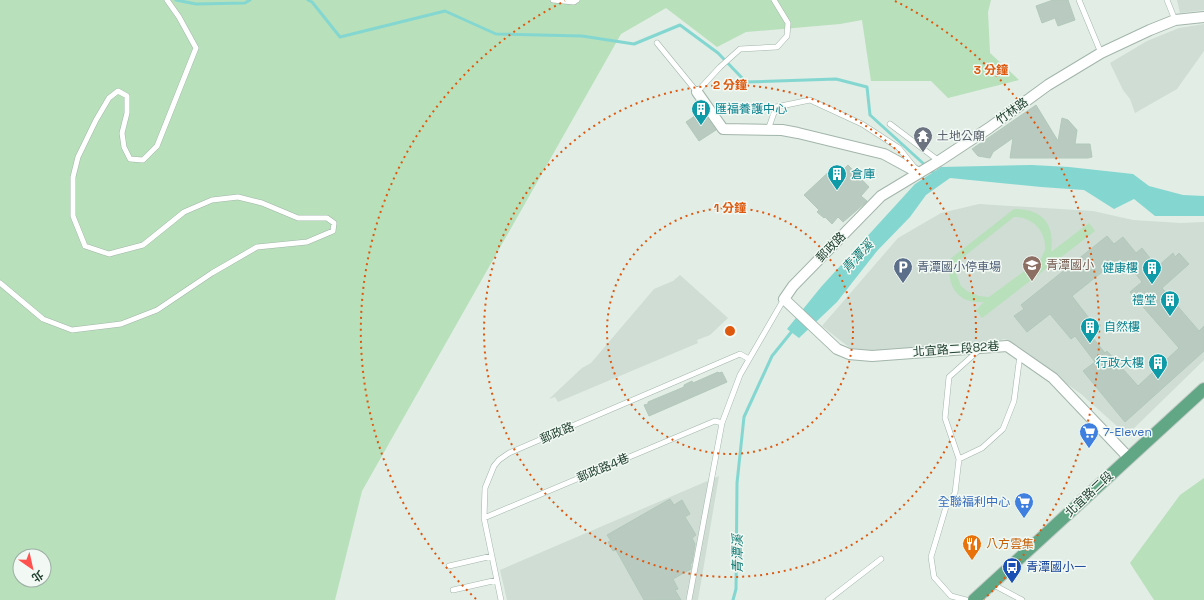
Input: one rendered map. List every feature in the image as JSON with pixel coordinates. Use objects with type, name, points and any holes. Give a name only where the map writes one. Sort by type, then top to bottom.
[{"type":"main road","name":"北宜路二段","points":[[974,600],[1204,389]]},
{"type":"street","name":"竹林路","points":[[919,173],[989,128],[1048,85],[1101,53],[1175,20],[1204,17]]},
{"type":"street","points":[[697,92],[722,129],[782,130],[798,133],[884,154],[919,173]]},
{"type":"street","name":"郵政路","points":[[784,299],[793,286],[880,196],[919,173]]},
{"type":"street","name":"北宜路二段82巷","points":[[784,299],[837,348],[849,354],[872,356],[1007,346],[1053,378],[1129,458]]},
{"type":"lane","points":[[0,283],[42,319],[72,330],[122,324],[157,310],[212,273],[257,247],[308,242],[333,231],[334,223],[327,218],[298,218],[262,203],[238,197],[212,200],[184,212],[143,245],[109,254],[85,246],[73,216],[73,177],[78,157],[96,120],[110,98],[118,91],[127,96],[127,113],[122,133],[124,147],[130,159],[143,160],[157,146],[196,48],[179,17],[167,0]]},
{"type":"lane","points":[[553,0],[574,2],[577,0]]},
{"type":"lane","points":[[657,43],[697,92],[720,67],[740,49],[776,47],[787,36],[788,22],[774,0]]},
{"type":"lane","points":[[1079,0],[1101,53]]},
{"type":"lane","points":[[1166,0],[1175,20]]},
{"type":"lane","points":[[768,130],[776,107],[810,100],[862,124],[899,148],[919,173]]},
{"type":"lane","points":[[890,124],[939,161]]},
{"type":"lane","name":"郵政路","points":[[689,600],[722,423],[740,375],[784,299]]},
{"type":"lane","points":[[966,600],[950,596],[934,577],[931,557],[946,507],[955,493],[960,459],[945,418],[949,377],[981,348]]},
{"type":"lane","name":"郵政路","points":[[501,600],[484,518],[485,488],[494,466],[499,460],[509,453],[740,354],[749,359]]},
{"type":"lane","points":[[960,459],[982,448],[1003,429],[1014,401],[1020,355]]},
{"type":"lane","name":"郵政路4巷","points":[[484,518],[715,421],[722,423]]},
{"type":"lane","points":[[449,566],[492,556]]},
{"type":"lane","points":[[828,600],[881,559]]},
{"type":"lane","points":[[453,590],[497,580]]},
{"type":"lane","points":[[992,584],[1022,600]]},
{"type":"shaded area","points":[[1177,0],[1204,0],[1204,10],[1180,13]]},
{"type":"shaded area","points":[[1204,24],[1204,51],[1177,89],[1135,113],[1130,99],[1123,90],[1110,63],[1147,41],[1179,28]]},
{"type":"shaded area","name":"青潭國小","points":[[979,204],[1093,211],[1133,220],[1181,223],[1204,222],[1204,360],[1127,435],[1081,394],[1005,339],[982,344],[873,352],[850,348],[822,326],[898,238],[941,213]]},
{"type":"shaded area","points":[[680,275],[728,318],[710,335],[697,340],[698,343],[558,402],[555,397],[549,399],[582,368],[591,363],[654,289],[673,281]]},
{"type":"shaded area","points":[[719,476],[698,600],[507,600],[500,570]]},
{"type":"green space","points":[[0,0],[991,0],[988,12],[990,53],[1019,80],[948,98],[931,81],[871,81],[862,20],[840,24],[746,32],[717,47],[666,8],[621,34],[362,491],[335,600],[0,600]]},
{"type":"green space","points":[[1014,209],[1033,212],[1040,215],[1045,220],[1051,233],[1051,252],[1089,223],[1095,231],[982,318],[976,310],[984,302],[966,300],[955,291],[950,277],[950,259]],"holes":[[[1014,217],[1020,217],[1032,222],[1041,231],[1045,243],[1045,250],[1041,259],[989,297],[979,296],[967,291],[961,286],[956,273],[955,266],[957,262]]]},
{"type":"green space","points":[[1204,478],[1204,600],[1154,600],[1130,563],[1180,495]]},
{"type":"water","points":[[1032,165],[1069,167],[1133,174],[1149,186],[1183,195],[1204,196],[1204,216],[1155,216],[1134,199],[1114,209],[1084,190],[950,178],[926,195],[910,217],[877,251],[837,302],[799,338],[787,329],[821,287],[915,184],[941,167]]},
{"type":"building","points":[[1053,0],[1068,0],[1075,20],[1058,26],[1055,18],[1042,23],[1036,6]]},
{"type":"building","points":[[1036,105],[1058,141],[1062,118],[1068,120],[1077,130],[1075,144],[1090,144],[1092,157],[1010,158],[1013,138],[993,152],[990,158],[978,156],[972,149]]},
{"type":"building","name":"匯福養護中心","points":[[702,111],[716,130],[699,141],[686,122]]},
{"type":"building","name":"倉庫","points":[[838,165],[843,170],[848,165],[869,187],[861,196],[867,201],[864,204],[843,222],[838,217],[832,224],[817,212],[819,210],[804,195],[835,166],[836,167]]},
{"type":"building","points":[[1107,236],[1114,244],[1123,237],[1136,253],[1142,248],[1157,267],[1173,253],[1175,257],[1179,253],[1189,264],[1162,288],[1199,331],[1204,326],[1204,351],[1125,422],[1083,371],[1095,362],[1075,336],[1071,339],[1050,314],[1027,332],[1014,316],[1024,309],[1021,305]],"holes":[[[1116,261],[1123,270],[1126,268],[1128,271],[1131,268],[1142,282],[1130,292],[1179,348],[1138,386],[1107,351],[1105,353],[1085,328],[1092,322],[1072,296]]]},
{"type":"building","points":[[718,372],[722,372],[727,382],[649,416],[644,405],[648,404],[648,402],[684,387],[684,385],[692,381],[693,383]]},
{"type":"building","points":[[670,499],[674,505],[682,500],[690,514],[685,517],[696,535],[692,538],[695,544],[692,563],[690,564],[691,569],[673,579],[678,589],[675,590],[681,600],[644,600],[616,550],[613,551],[608,542],[611,541],[607,535]]},
{"type":"waterway","points":[[176,0],[196,4],[245,3],[250,0]]},
{"type":"waterway","points":[[308,0],[312,2],[340,37],[445,11],[496,34],[582,36],[634,44],[680,25],[718,53],[746,82],[836,79],[867,87],[870,115],[936,175]]},
{"type":"waterway","name":"青潭溪","points":[[733,600],[736,589],[737,483],[744,417],[772,356],[793,330]]},
{"type":"place","name":"匯福養護中心","points":[[701,126]]},
{"type":"place","name":"土地公廟","points":[[923,153]]},
{"type":"place","name":"倉庫","points":[[837,191]]},
{"type":"place","name":"青潭國小","points":[[1032,282]]},
{"type":"place","name":"青潭國小停車場","points":[[903,284]]},
{"type":"place","name":"健康樓","points":[[1152,285]]},
{"type":"place","name":"禮堂","points":[[1170,317]]},
{"type":"place","name":"自然樓","points":[[1090,344]]},
{"type":"place","name":"行政大樓","points":[[1158,380]]},
{"type":"place","name":"7-Eleven","points":[[1089,449]]},
{"type":"place","name":"全聯福利中心","points":[[1024,519]]},
{"type":"place","name":"八方雲集","points":[[972,561]]},
{"type":"place","name":"青潭國小一","points":[[1012,584]]}]
